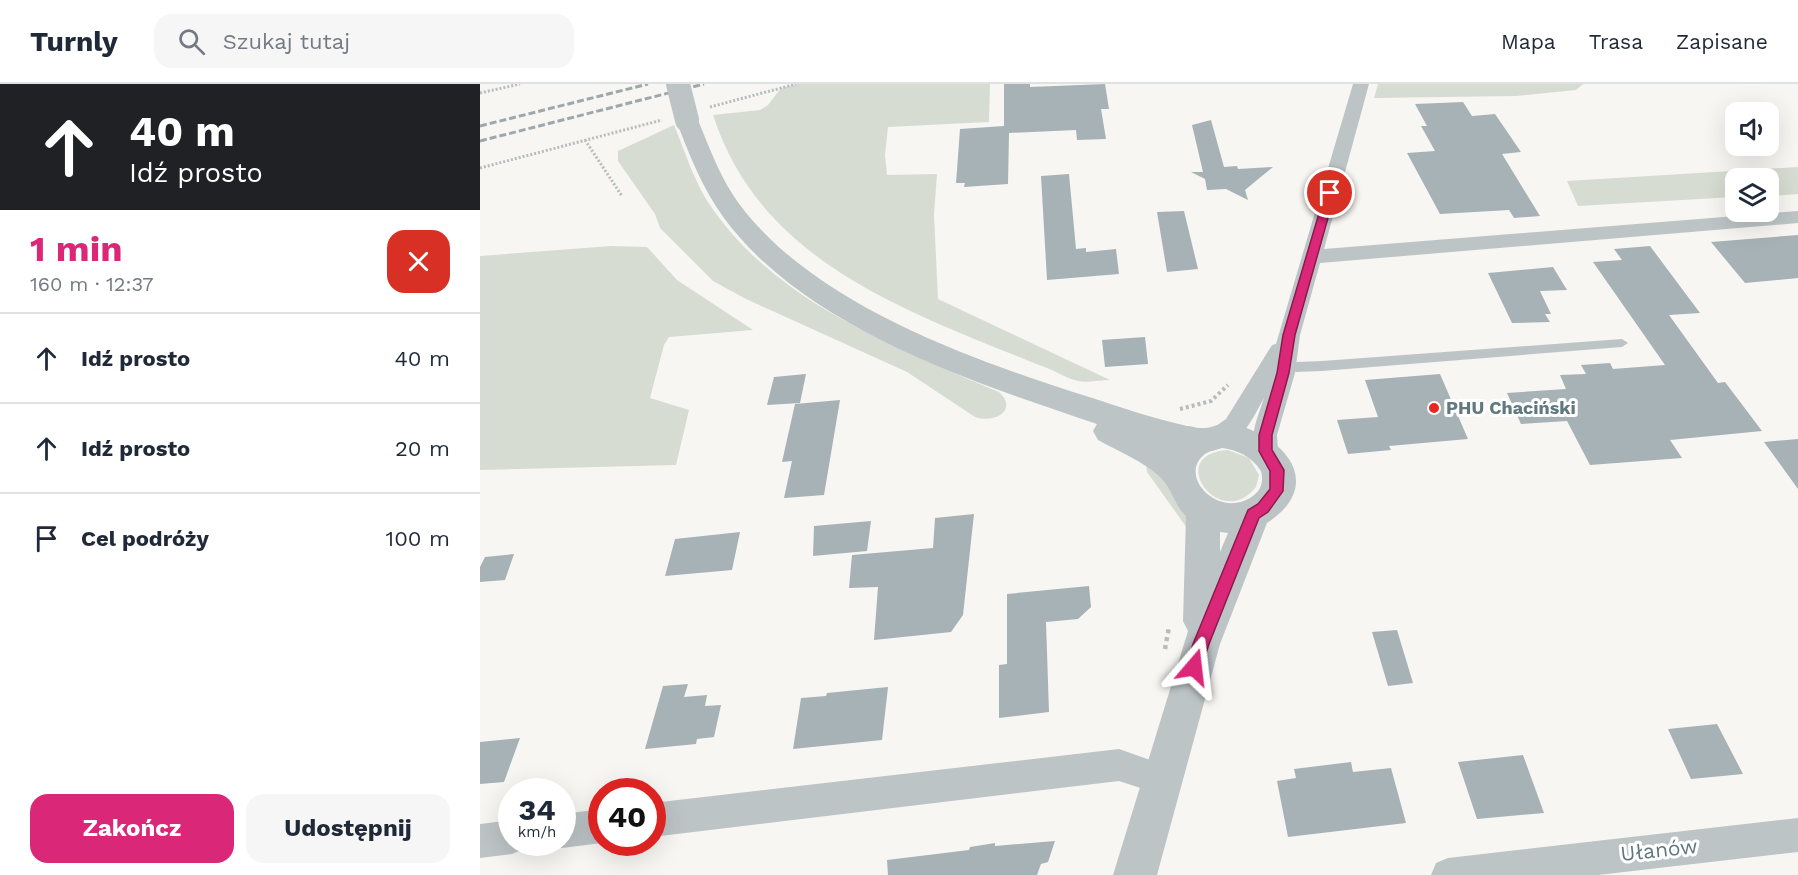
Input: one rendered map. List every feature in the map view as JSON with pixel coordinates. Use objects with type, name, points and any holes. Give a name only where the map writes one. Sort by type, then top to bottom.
[{"type":"street","points":[[678,84],[684,116],[722,199],[750,233],[799,276],[846,309],[890,332],[1035,393],[1142,448],[1165,462],[1178,475],[1185,495],[1203,511],[1228,518],[1253,514],[1263,508],[1276,491],[1277,470],[1266,451],[1265,435],[1279,362],[1289,335],[1361,84]]},
{"type":"street","points":[[1311,258],[1798,217]]},
{"type":"street","points":[[1178,475],[1184,455],[1235,426],[1279,362]]},
{"type":"street","points":[[1035,393],[1153,429],[1211,438],[1246,439],[1266,451]]},
{"type":"street","points":[[1201,644],[1203,511]]},
{"type":"street","points":[[1135,875],[1201,644],[1253,514]]},
{"type":"street","points":[[666,818],[1119,765],[1162,779]]},
{"type":"street","name":"Ułanów","points":[[1448,875],[1798,835]]},
{"type":"street","points":[[480,841],[498,839]]},
{"type":"lane","points":[[1279,362],[1296,367],[1322,366],[1622,343]]},
{"type":"path","points":[[480,93],[520,84]]},
{"type":"path","points":[[480,168],[684,116],[796,84]]},
{"type":"path","points":[[585,140],[622,196]]},
{"type":"path","points":[[1176,410],[1219,396]]},
{"type":"shaded area","points":[[797,84],[990,84],[989,122],[888,127],[885,155],[887,175],[937,174],[934,215],[938,299],[1110,380],[1085,382],[1071,379],[945,327],[861,285],[823,261],[788,232],[757,199],[732,160],[713,115],[760,110],[768,105],[781,88]]},
{"type":"shaded area","points":[[1378,84],[1583,84],[1576,90],[1517,96],[1374,98]]},
{"type":"shaded area","points":[[674,125],[691,169],[707,201],[741,244],[772,272],[807,298],[844,320],[922,359],[999,392],[1006,404],[1002,414],[990,419],[975,417],[907,372],[746,299],[713,281],[660,228],[655,214],[618,161],[618,151]]},
{"type":"shaded area","points":[[1798,167],[1798,194],[1779,195],[1779,168]]},
{"type":"shaded area","points":[[1725,171],[1725,198],[1578,206],[1567,181]]},
{"type":"shaded area","points":[[611,246],[647,247],[677,280],[753,330],[669,337],[664,345],[650,398],[689,410],[676,465],[480,470],[480,256]]},
{"type":"shaded area","points":[[1228,450],[1249,458],[1259,475],[1256,487],[1242,499],[1227,501],[1214,497],[1204,487],[1199,476],[1200,464],[1209,455]]},
{"type":"shaded area","points":[[1146,466],[1156,466],[1185,513],[1192,535],[1147,472]]},
{"type":"building","points":[[1004,84],[1030,84],[1030,87],[1105,84],[1109,109],[1101,109],[1106,139],[1077,140],[1076,130],[1009,133],[1008,184],[964,187],[965,183],[956,183],[960,129],[1004,126]]},
{"type":"building","points":[[1463,102],[1472,116],[1495,114],[1521,152],[1502,154],[1540,216],[1514,218],[1509,210],[1440,214],[1407,153],[1435,151],[1421,126],[1427,126],[1415,104]]},
{"type":"building","points":[[1211,120],[1224,167],[1237,166],[1238,169],[1273,167],[1245,190],[1248,200],[1226,189],[1207,190],[1205,179],[1191,172],[1203,172],[1192,125]]},
{"type":"building","points":[[1069,174],[1076,249],[1086,248],[1086,252],[1116,249],[1119,274],[1047,280],[1041,176]]},
{"type":"building","points":[[1184,211],[1198,269],[1167,272],[1157,212]]},
{"type":"building","points":[[1798,235],[1798,278],[1745,283],[1711,242]]},
{"type":"building","points":[[1650,246],[1700,313],[1669,315],[1718,383],[1725,382],[1762,431],[1670,440],[1682,458],[1590,465],[1567,421],[1521,424],[1507,393],[1566,389],[1560,375],[1586,374],[1581,365],[1610,363],[1613,369],[1665,365],[1593,262],[1622,260],[1614,249]]},
{"type":"building","points":[[1553,267],[1567,290],[1540,291],[1551,314],[1545,314],[1550,322],[1512,323],[1488,273]]},
{"type":"building","points":[[1145,337],[1148,364],[1105,367],[1102,340]]},
{"type":"building","points":[[806,374],[800,403],[767,405],[774,377]]},
{"type":"building","points":[[1440,374],[1468,439],[1389,446],[1391,450],[1348,454],[1337,420],[1378,417],[1365,380]]},
{"type":"building","points":[[840,400],[824,495],[784,498],[792,461],[782,462],[795,404]]},
{"type":"building","points":[[1798,439],[1798,489],[1764,442]]},
{"type":"building","points":[[974,514],[963,615],[951,632],[874,640],[878,587],[849,588],[852,555],[933,548],[935,518]]},
{"type":"building","points":[[871,521],[867,551],[813,556],[814,526]]},
{"type":"building","points":[[740,532],[732,570],[665,576],[675,539]]},
{"type":"building","points":[[514,554],[505,580],[480,582],[480,567],[485,557]]},
{"type":"building","points":[[1089,586],[1091,607],[1078,619],[1046,622],[1049,712],[999,718],[999,665],[1007,664],[1007,594]]},
{"type":"building","points":[[1397,630],[1413,683],[1388,686],[1372,632]]},
{"type":"building","points":[[688,684],[684,697],[707,695],[705,706],[721,705],[714,737],[697,739],[696,744],[645,749],[663,686]]},
{"type":"building","points":[[888,687],[882,740],[793,749],[801,698]]},
{"type":"building","points":[[1717,724],[1743,774],[1691,779],[1668,729]]},
{"type":"building","points":[[520,738],[505,778],[498,778],[498,782],[480,784],[480,742]]},
{"type":"building","points":[[1523,755],[1544,813],[1477,819],[1458,762]]},
{"type":"building","points":[[1351,762],[1353,772],[1391,768],[1406,823],[1288,837],[1277,781],[1296,778],[1294,769]]},
{"type":"building","points":[[1055,841],[1048,862],[1041,864],[1037,875],[888,875],[887,860],[969,850],[970,847],[995,843],[995,846]]},
{"type":"railway","points":[[480,126],[648,84]]},
{"type":"railway","points":[[480,141],[704,84]]},
{"type":"place","name":"PHU Chaciński","points":[[1434,408]]},
{"type":"route","points":[[1194,667],[1253,514],[1263,508],[1276,491],[1277,470],[1266,451],[1265,435],[1283,373],[1289,335],[1330,193]]}]
